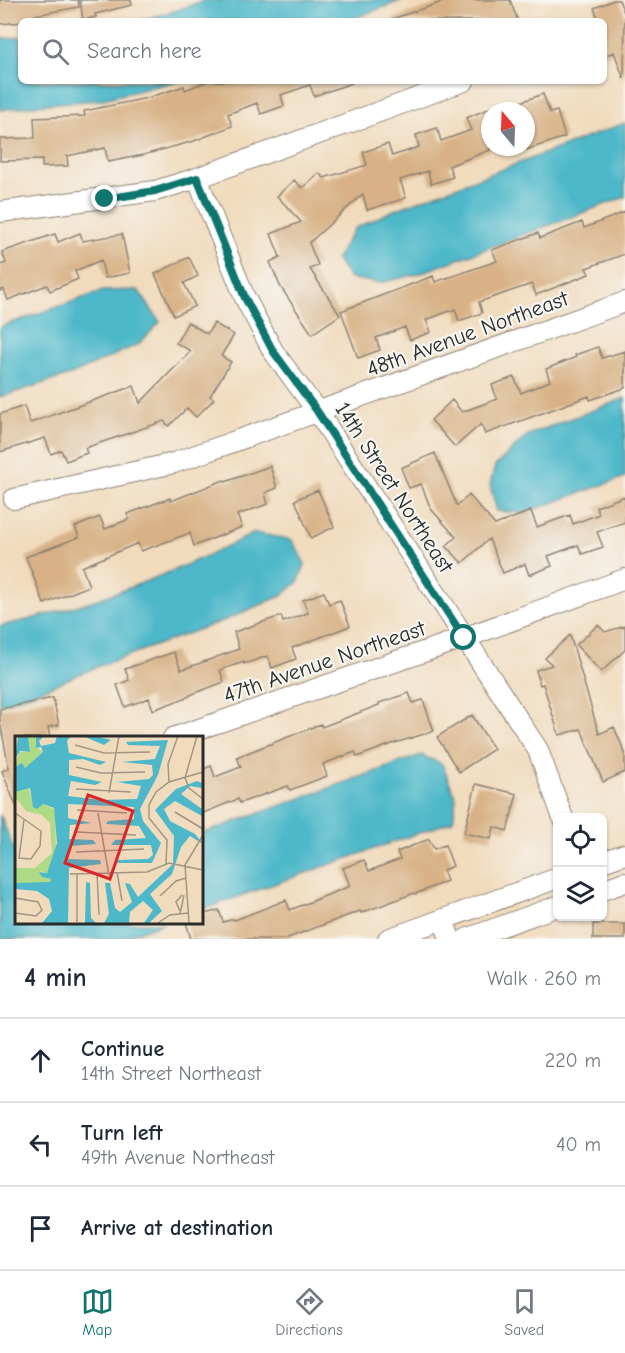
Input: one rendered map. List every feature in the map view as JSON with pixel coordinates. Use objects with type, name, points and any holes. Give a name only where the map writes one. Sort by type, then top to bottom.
[{"type":"street","points":[[0,212],[155,191],[197,178],[456,84]]},
{"type":"street","name":"14th Street Northeast","points":[[197,178],[245,298],[273,351],[317,411],[538,750],[561,813]]},
{"type":"street","name":"48th Avenue Northeast","points":[[14,499],[174,463],[625,302]]},
{"type":"street","name":"47th Avenue Northeast","points":[[179,736],[464,638],[625,579]]},
{"type":"street","points":[[607,861],[625,854]]},
{"type":"street","points":[[388,939],[553,880]]},
{"type":"street","points":[[607,889],[625,882]]},
{"type":"street","points":[[466,939],[553,908]]},
{"type":"street","points":[[443,920],[450,939]]},
{"type":"water","points":[[205,0],[403,0],[355,18],[148,18]]},
{"type":"water","points":[[18,37],[18,84],[166,84],[99,100],[0,110],[0,39]]},
{"type":"water","points":[[625,123],[625,197],[418,274],[379,283],[349,278],[336,259],[354,229],[392,211]]},
{"type":"water","points":[[138,290],[160,322],[139,344],[73,374],[0,397],[0,327],[103,291]]},
{"type":"water","points":[[625,398],[625,477],[524,513],[497,511],[490,485],[495,466],[528,435]]},
{"type":"water","points":[[255,533],[292,540],[305,564],[298,582],[281,596],[225,620],[0,705],[0,626],[66,610],[130,588]]},
{"type":"water","points":[[421,755],[442,764],[456,798],[453,821],[202,910],[202,834]]},
{"type":"water","points":[[0,815],[15,852],[15,924],[161,924],[117,939],[0,939]]},
{"type":"building","points":[[0,0],[78,0],[79,7],[35,15],[36,18],[18,18],[18,22],[0,24]]},
{"type":"building","points":[[80,0],[131,0],[132,5],[95,14],[96,17],[83,18]]},
{"type":"building","points":[[448,0],[510,0],[517,18],[395,18]]},
{"type":"building","points":[[619,0],[625,15],[624,79],[614,52],[607,55],[607,18],[598,18],[594,8]]},
{"type":"building","points":[[200,84],[349,84],[314,96],[310,85],[281,95],[284,106],[261,114],[257,103],[228,114],[232,126],[194,141],[143,155],[108,162],[105,148],[67,156],[68,166],[42,167],[42,160],[0,161],[0,139],[35,138],[34,118],[85,116],[84,111],[147,98],[184,86],[185,90]]},
{"type":"building","points":[[543,94],[550,113],[557,111],[565,137],[535,147],[535,102],[521,102]]},
{"type":"building","points":[[481,112],[481,154],[449,166],[453,177],[431,184],[428,171],[400,180],[406,198],[367,210],[363,194],[309,243],[318,265],[310,269],[340,315],[312,334],[280,286],[270,262],[280,257],[271,234],[301,222],[277,196],[294,180],[302,188],[319,173],[324,178],[367,165],[363,152],[388,144],[392,156],[419,147],[416,135],[437,128],[441,141],[471,130],[466,118]]},
{"type":"building","points":[[625,212],[625,254],[586,268],[589,274],[536,295],[532,284],[479,302],[482,313],[459,321],[455,309],[426,320],[431,332],[410,340],[405,327],[376,338],[380,350],[358,358],[341,311],[433,276],[435,282],[497,261],[492,250],[538,233],[540,238],[582,222],[584,228]]},
{"type":"building","points":[[80,233],[83,241],[122,234],[130,273],[105,278],[101,260],[75,271],[78,279],[50,291],[47,285],[8,300],[4,289],[0,291],[0,265],[6,263],[2,252],[55,234],[58,242]]},
{"type":"building","points":[[189,257],[198,276],[184,283],[195,306],[174,316],[155,274]]},
{"type":"building","points":[[188,322],[207,334],[214,323],[234,335],[221,356],[231,362],[210,396],[214,399],[196,417],[187,408],[169,426],[164,421],[85,448],[87,453],[66,461],[61,450],[51,454],[45,438],[0,452],[0,414],[24,406],[30,423],[134,386],[140,403],[191,351],[176,343]]},
{"type":"building","points":[[598,347],[602,358],[625,351],[625,388],[590,400],[589,396],[485,434],[481,424],[455,447],[431,420],[452,400],[462,412],[497,399],[492,385],[514,377],[521,393],[550,381],[546,369]]},
{"type":"building","points":[[435,453],[457,506],[469,495],[495,525],[531,511],[537,527],[570,515],[573,524],[599,514],[596,507],[625,496],[625,522],[597,532],[603,547],[582,554],[578,545],[548,556],[552,566],[529,575],[525,564],[503,573],[489,539],[462,563],[446,546],[456,537],[431,509],[421,484],[409,488],[401,468]]},
{"type":"building","points":[[270,466],[277,488],[265,493],[268,504],[237,515],[242,527],[194,546],[190,533],[141,551],[138,543],[82,567],[89,586],[44,604],[26,557],[79,537],[75,527],[100,517],[105,529],[129,519],[127,514]]},
{"type":"building","points":[[318,490],[334,527],[311,538],[295,500]]},
{"type":"building","points":[[324,592],[329,604],[340,600],[350,626],[292,648],[296,659],[272,668],[268,656],[244,664],[244,662],[220,670],[224,682],[153,710],[149,698],[125,707],[117,685],[129,680],[125,669],[174,652],[181,670],[239,649],[234,632],[281,616],[283,622],[308,613],[303,600]]},
{"type":"building","points":[[598,625],[605,632],[625,626],[625,650],[601,672],[576,645]]},
{"type":"building","points":[[570,635],[599,734],[614,727],[625,753],[625,772],[603,782],[581,729],[559,735],[543,684],[540,685],[536,670],[552,665],[545,658]]},
{"type":"building","points":[[409,693],[413,703],[423,700],[434,731],[357,757],[355,752],[323,764],[327,776],[290,790],[288,786],[240,803],[238,799],[202,814],[202,770],[211,766],[215,777],[241,767],[237,757],[321,724],[322,727],[379,705],[379,703]]},
{"type":"building","points":[[53,698],[59,725],[48,727],[50,736],[15,736],[15,804],[2,771],[9,768],[0,722],[0,709]]},
{"type":"building","points":[[472,715],[494,749],[459,772],[437,737]]},
{"type":"building","points":[[476,784],[517,794],[507,831],[494,827],[491,839],[464,833]]},
{"type":"building","points":[[429,839],[434,849],[445,845],[453,866],[443,870],[447,881],[285,939],[191,939],[187,924],[202,924],[202,915],[219,910],[223,922],[235,920],[286,900],[290,910],[350,886],[343,868],[364,860],[369,871],[400,859],[397,852]]},
{"type":"building","points":[[593,924],[625,924],[625,939],[593,939]]},
{"type":"route","points":[[105,199],[155,191],[197,178],[245,298],[273,351],[317,411],[464,638]]}]
